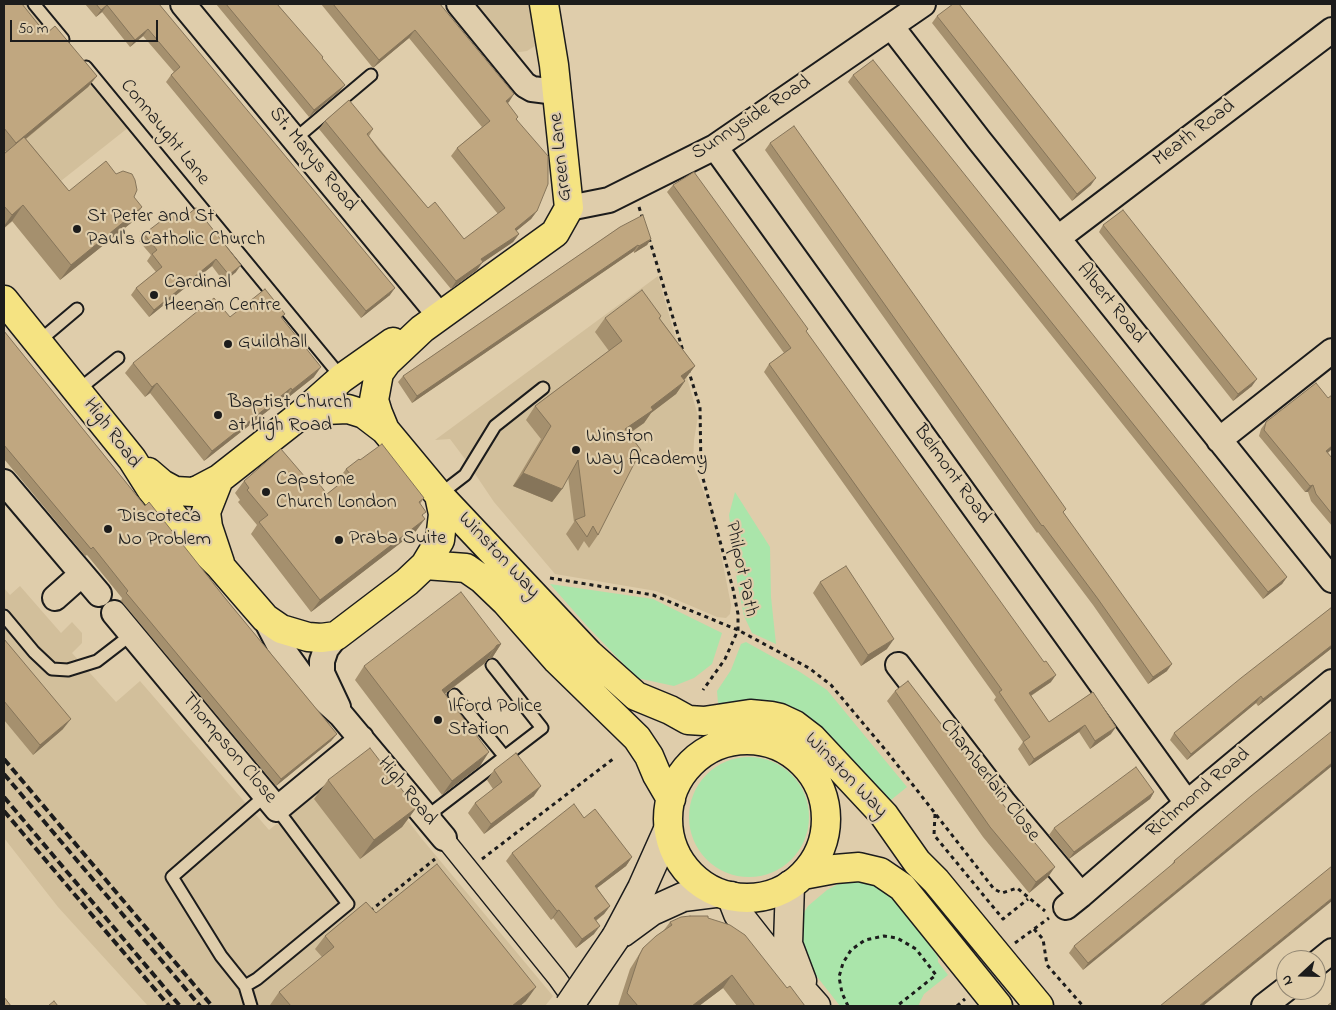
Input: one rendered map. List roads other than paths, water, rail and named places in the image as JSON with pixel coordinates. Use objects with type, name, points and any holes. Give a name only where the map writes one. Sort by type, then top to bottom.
[{"type":"main road","name":"Green Lane","points":[[385,430],[374,400],[380,373],[387,362],[431,322],[555,233],[569,208],[551,39],[544,4]]},
{"type":"main road","name":"High Road","points":[[4,300],[132,459],[151,489],[193,540],[220,566],[265,618]]},
{"type":"main road","name":"Green Lane","points":[[132,459],[162,484],[179,492],[192,492],[219,479],[298,417],[342,378],[396,340],[431,322]]},
{"type":"main road","name":"Green Lane","points":[[298,417],[324,410],[348,409],[364,414],[385,430],[432,486]]},
{"type":"main road","name":"High Road","points":[[219,479],[206,512],[208,526],[220,566]]},
{"type":"main road","points":[[265,618],[282,629],[308,637],[336,636],[407,582],[425,565],[440,540],[443,514],[432,486]]},
{"type":"main road","name":"Winston Way","points":[[432,486],[589,654],[636,696],[670,710],[688,720],[712,720],[750,714],[780,718],[795,725],[812,738],[884,815],[918,862],[936,881],[1039,1006]]},
{"type":"main road","name":"Winston Way","points":[[425,565],[466,568],[482,579],[506,602],[557,660],[637,738],[649,756],[657,776],[671,799]]},
{"type":"main road","points":[[636,696],[673,733],[696,744],[712,747]]},
{"type":"main road","points":[[797,880],[815,860],[823,842],[827,823],[826,804],[820,786],[809,768],[793,753],[774,743],[753,739],[732,740],[712,747],[693,760],[679,778],[671,799],[666,815],[667,832],[680,862],[701,884],[723,894],[752,898],[772,894],[797,880],[835,869],[860,867],[880,872],[902,887],[998,1006]]},
{"type":"main road","points":[[820,786],[849,803],[881,833],[918,862]]},
{"type":"street","name":"St. Marys Road","points":[[183,4],[295,139],[431,322]]},
{"type":"street","points":[[460,4],[525,85],[532,89],[556,92]]},
{"type":"street","name":"Sunnyside Road","points":[[569,208],[609,200],[716,147],[923,4]]},
{"type":"street","name":"Albert Road","points":[[891,26],[978,140],[1332,580]]},
{"type":"street","name":"Meath Road","points":[[1058,238],[1332,30]]},
{"type":"street","name":"Belmont Road","points":[[716,147],[1186,804]]},
{"type":"street","points":[[1219,440],[1332,351]]},
{"type":"street","name":"Thompson Close","points":[[4,482],[271,803],[352,747],[361,738]]},
{"type":"street","points":[[55,598],[82,574]]},
{"type":"street","name":"High Road","points":[[265,618],[278,643],[308,685],[341,715],[361,738],[426,817],[440,848],[469,869],[557,978],[577,1006]]},
{"type":"street","name":"High Road","points":[[336,636],[326,649],[322,661],[322,673],[341,715]]},
{"type":"street","name":"Chamberlain Close","points":[[898,665],[1004,803],[1066,906]]},
{"type":"street","name":"Richmond Road","points":[[1066,906],[1332,682]]},
{"type":"street","points":[[569,1006],[616,937],[642,888],[667,832]]},
{"type":"street","points":[[797,880],[788,944],[811,1000]]},
{"type":"street","points":[[616,937],[652,911],[683,897],[723,894],[767,951],[811,1000]]},
{"type":"street","points":[[1264,1006],[1276,997]]},
{"type":"lane","points":[[34,4],[69,47]]},
{"type":"lane","name":"Connaught Lane","points":[[81,61],[342,378]]},
{"type":"lane","points":[[295,139],[371,75]]},
{"type":"lane","points":[[38,342],[78,309]]},
{"type":"lane","points":[[78,390],[118,358]]},
{"type":"lane","points":[[432,486],[465,475],[494,426],[543,388]]},
{"type":"lane","points":[[4,616],[34,652],[52,669],[68,670],[97,660],[132,634]]},
{"type":"lane","points":[[426,817],[542,728],[492,665]]},
{"type":"lane","points":[[454,695],[505,757]]},
{"type":"lane","points":[[245,986],[257,979],[348,904],[271,803],[172,877],[221,956],[245,986],[251,1006]]},
{"type":"railway","points":[[4,759],[212,1006]]},
{"type":"railway","points":[[4,774],[200,1006]]},
{"type":"railway","points":[[4,797],[180,1006]]},
{"type":"railway","points":[[4,811],[169,1006]]},
{"type":"place","name":"St Peter and St Paul's Catholic Church","points":[[77,229]]},
{"type":"place","name":"Cardinal Heenan Centre","points":[[154,295]]},
{"type":"place","name":"Guildhall","points":[[228,344]]},
{"type":"place","name":"Baptist Church at High Road","points":[[218,415]]},
{"type":"place","name":"Winston Way Academy","points":[[576,450]]},
{"type":"place","name":"Capstone Church London","points":[[266,492]]},
{"type":"place","name":"Discoteca No Problem","points":[[108,529]]},
{"type":"place","name":"Praba Suite","points":[[339,540]]},
{"type":"place","name":"Ilford Police Station","points":[[438,720]]}]
